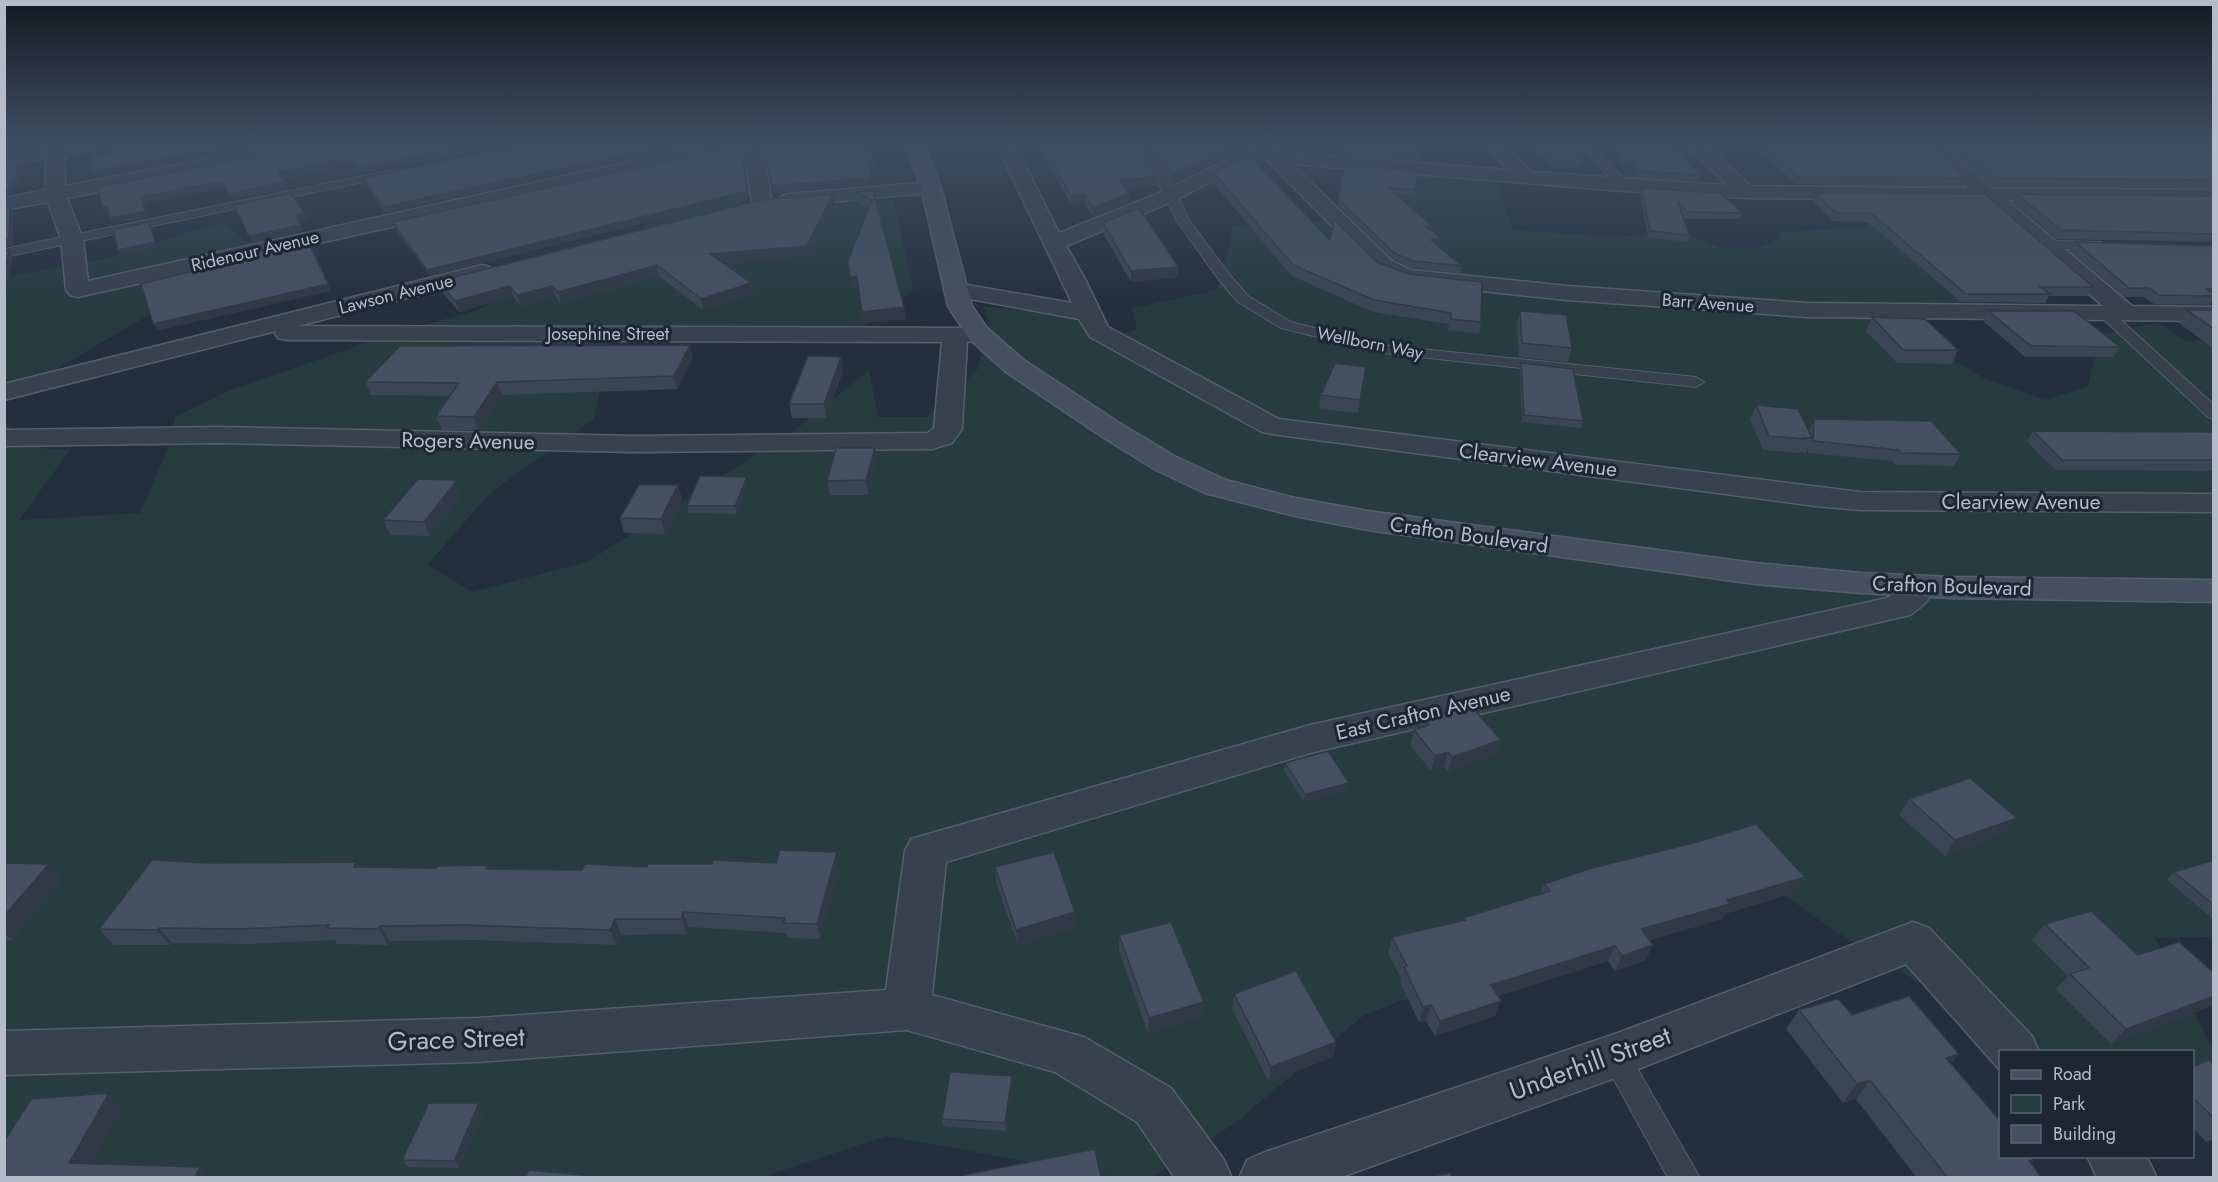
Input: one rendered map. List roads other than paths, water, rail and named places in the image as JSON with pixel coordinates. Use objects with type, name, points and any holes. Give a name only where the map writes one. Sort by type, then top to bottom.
[{"type":"main road","name":"Crafton Boulevard","points":[[933,196],[956,290],[967,321],[967,335],[1148,453],[1208,483],[1257,499],[1378,523],[1689,566],[1836,581],[1915,586],[2214,591]]},
{"type":"street","points":[[4,204],[44,196]]},
{"type":"street","points":[[56,196],[72,239]]},
{"type":"street","name":"Ridenour Avenue","points":[[72,239],[78,290],[501,196]]},
{"type":"street","points":[[761,196],[762,202]]},
{"type":"street","points":[[739,208],[762,202],[832,196]]},
{"type":"street","name":"Clearview Avenue","points":[[1030,196],[1099,332],[1272,426],[1860,501],[2214,503]]},
{"type":"street","points":[[1053,243],[1168,196]]},
{"type":"street","name":"Barr Avenue","points":[[1316,196],[1384,266],[1406,276],[1567,293],[1807,310],[2214,314]]},
{"type":"street","points":[[1992,196],[2049,245],[2115,313]]},
{"type":"street","name":"Lawson Avenue","points":[[4,392],[500,268]]},
{"type":"street","points":[[956,290],[1088,313]]},
{"type":"street","name":"Josephine Street","points":[[238,333],[967,335]]},
{"type":"street","name":"Rogers Avenue","points":[[4,438],[217,435],[302,439],[634,444],[932,441],[942,437],[948,429],[967,335]]},
{"type":"street","name":"East Crafton Avenue","points":[[907,1010],[926,851],[1310,739],[1898,607],[1915,595],[1915,586]]},
{"type":"street","name":"Underhill Street","points":[[1265,1178],[1615,1056],[1913,941],[2013,1050]]},
{"type":"street","name":"Grace Street","points":[[4,1053],[478,1040],[907,1010],[1067,1053],[1154,1105],[1206,1178]]},
{"type":"street","points":[[2114,1158],[2131,1178]]},
{"type":"lane","points":[[4,253],[279,196]]},
{"type":"lane","name":"Wellborn Way","points":[[1172,196],[1183,220],[1224,277],[1243,299],[1286,325],[1382,349],[1696,382]]},
{"type":"lane","points":[[2049,245],[2120,246]]},
{"type":"lane","points":[[2115,313],[2214,414]]},
{"type":"lane","points":[[1615,1056],[1685,1178]]}]
